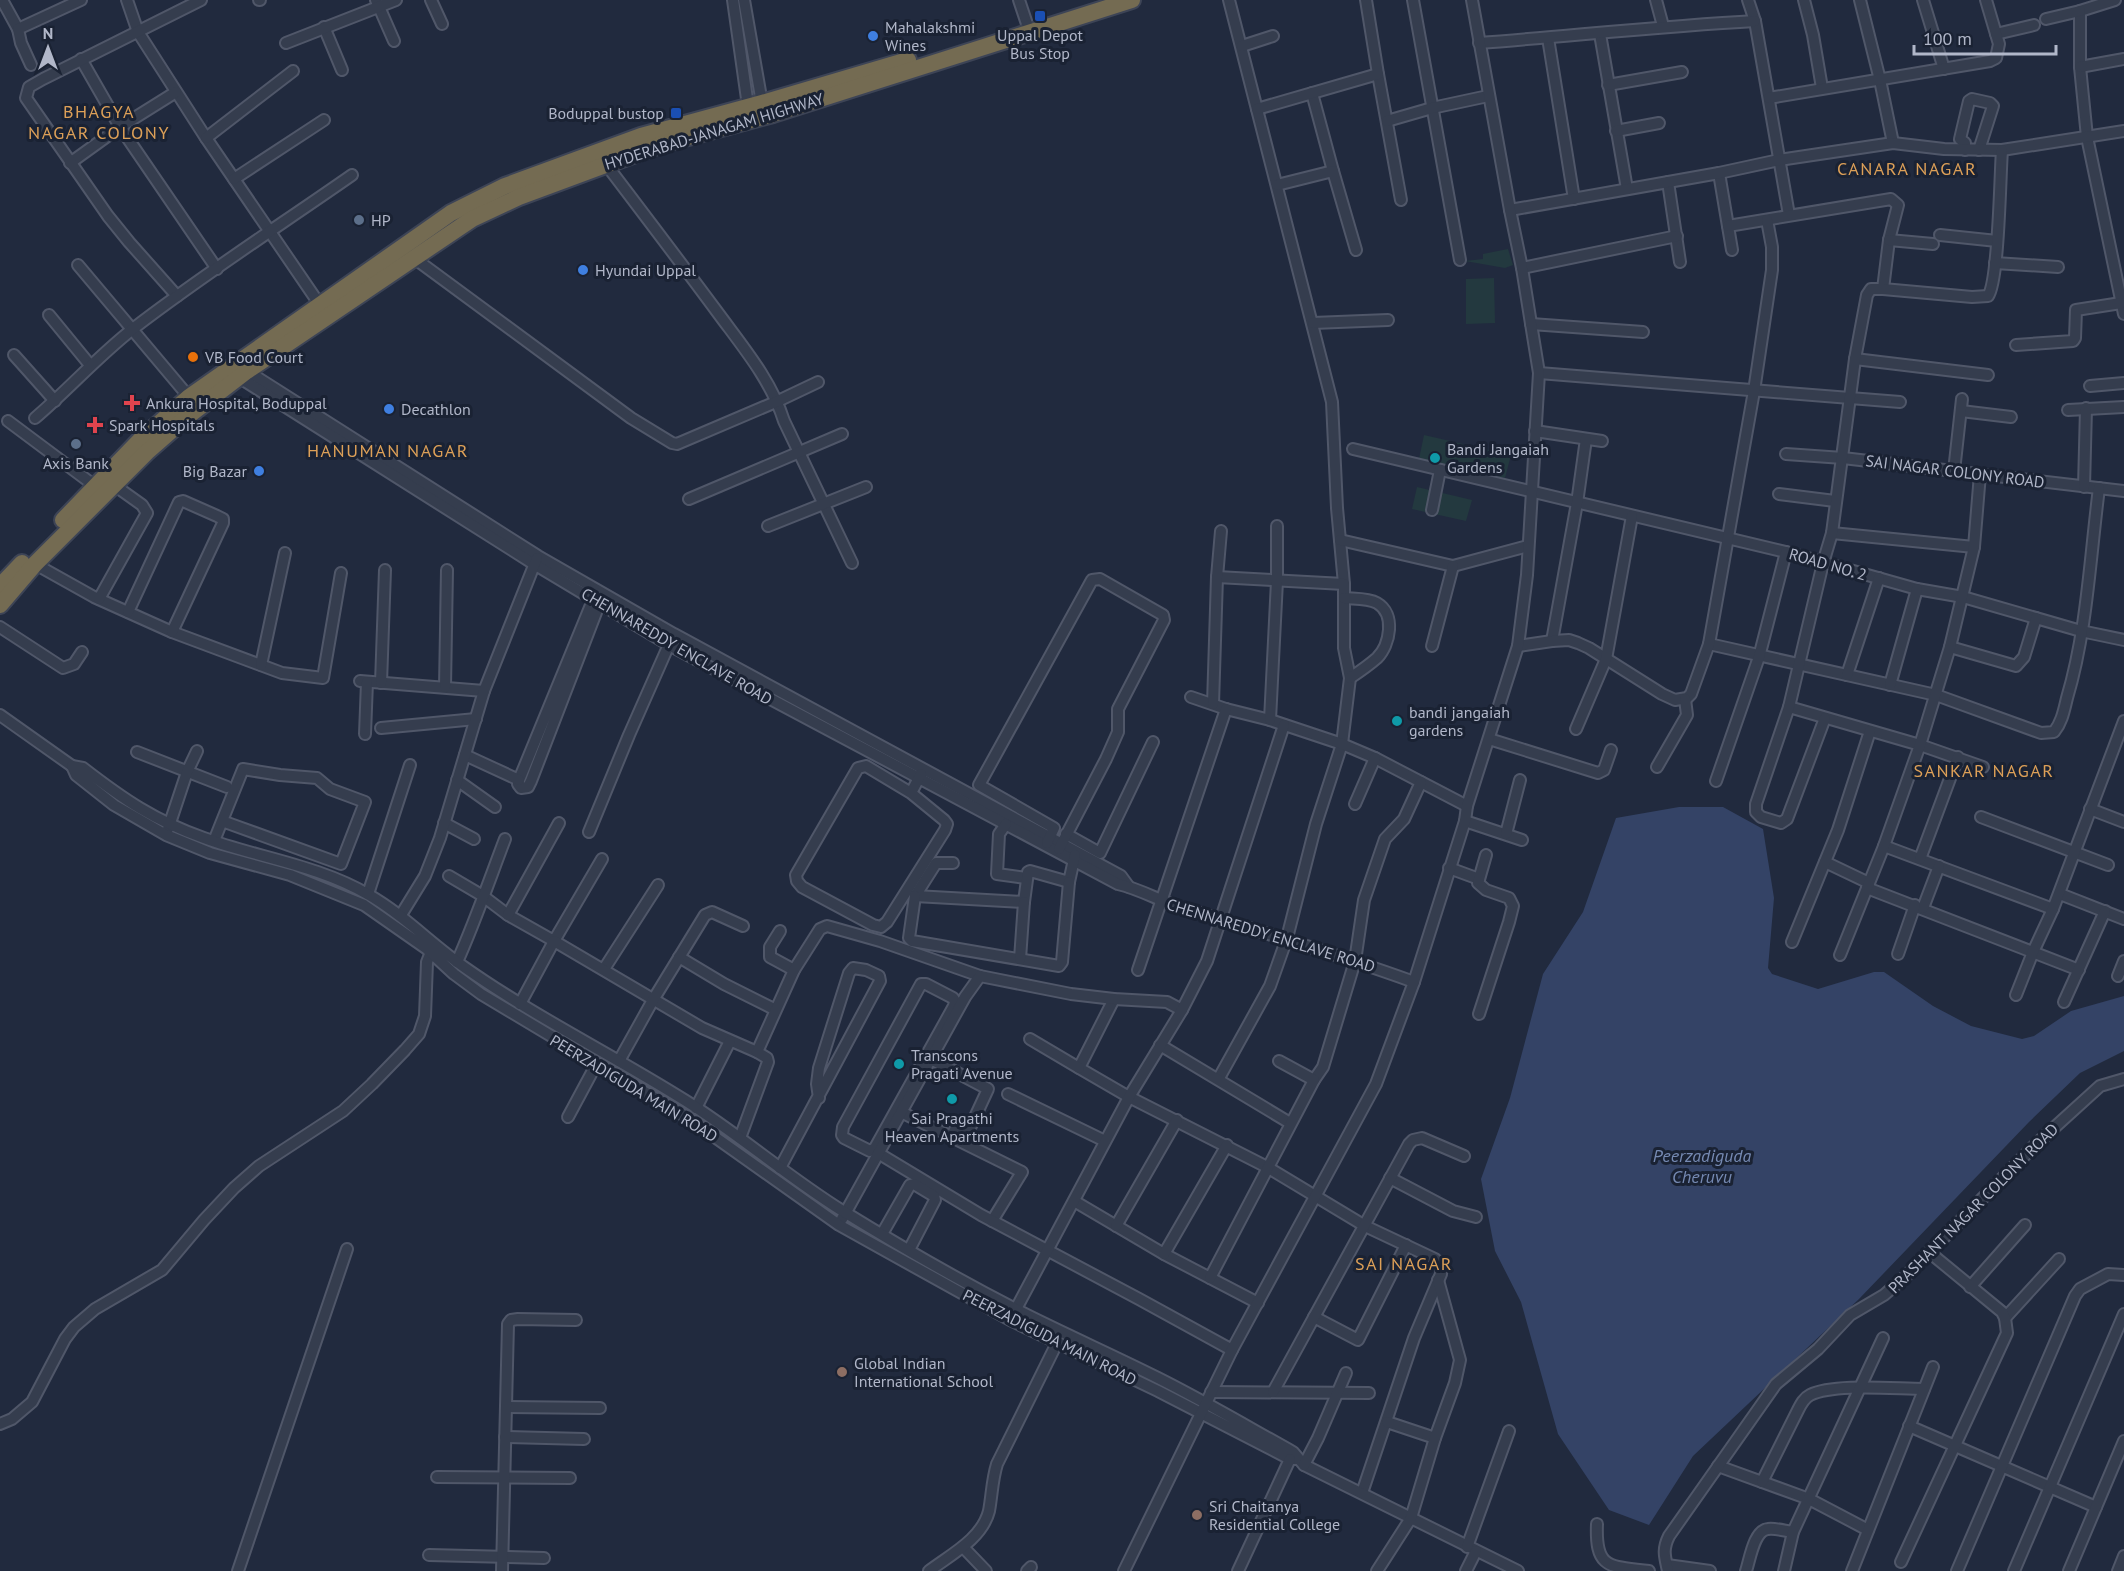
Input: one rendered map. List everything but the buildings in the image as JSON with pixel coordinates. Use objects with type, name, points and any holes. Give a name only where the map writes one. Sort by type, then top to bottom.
[{"type":"highway","name":"HYDERABAD-JANAGAM HIGHWAY","points":[[0,605],[114,478],[187,417],[243,375],[472,219],[641,136],[1027,24],[1101,0]]},
{"type":"highway","name":"HYDERABAD-JANAGAM HIGHWAY","points":[[0,586],[95,486],[114,478],[140,440],[189,397],[451,213],[505,186],[581,165],[605,163],[662,144],[773,114],[1131,0]]},
{"type":"street","points":[[2,0],[18,29],[21,43],[32,65]]},
{"type":"street","points":[[18,29],[81,0]]},
{"type":"street","points":[[127,0],[138,32],[206,138],[320,305]]},
{"type":"street","points":[[177,296],[129,242],[70,163],[26,98],[29,87],[43,79],[201,0]]},
{"type":"street","points":[[286,43],[377,3],[396,0]]},
{"type":"street","points":[[431,0],[442,24]]},
{"type":"street","points":[[733,0],[755,104]]},
{"type":"street","points":[[744,0],[755,104]]},
{"type":"street","points":[[1019,0],[1027,24]]},
{"type":"street","points":[[1219,1078],[1270,986],[1287,939],[1316,824],[1342,744],[1350,678],[1344,648],[1344,584],[1332,402],[1229,0]]},
{"type":"street","points":[[1366,0],[1401,200]]},
{"type":"street","points":[[1413,0],[1460,260]]},
{"type":"street","points":[[1124,1571],[1232,1350],[1376,1084],[1414,982],[1518,646],[1527,575],[1539,373],[1522,267],[1488,96],[1472,0]]},
{"type":"street","points":[[1656,0],[1663,26]]},
{"type":"street","points":[[1748,0],[1755,21],[1790,215]]},
{"type":"street","points":[[1804,0],[1813,34],[1822,88]]},
{"type":"street","points":[[1860,0],[1893,143]]},
{"type":"street","points":[[1923,0],[1944,69]]},
{"type":"street","points":[[1768,98],[1990,61],[1996,57],[1999,44],[1986,0]]},
{"type":"street","points":[[2046,20],[2115,0]]},
{"type":"street","points":[[377,3],[394,41]]},
{"type":"street","points":[[2016,345],[2073,341],[2076,310],[2122,309],[2087,137],[2080,67],[2080,11]]},
{"type":"street","points":[[1479,43],[1600,34],[1663,26],[1755,21]]},
{"type":"street","points":[[1996,34],[2034,25]]},
{"type":"street","points":[[324,27],[342,70]]},
{"type":"street","points":[[1600,34],[1628,189]]},
{"type":"street","points":[[1242,46],[1273,36]]},
{"type":"street","points":[[1548,38],[1574,199]]},
{"type":"street","points":[[81,59],[120,127],[217,269]]},
{"type":"street","points":[[2080,67],[2124,59]]},
{"type":"street","points":[[206,138],[293,71]]},
{"type":"street","points":[[1608,85],[1682,72]]},
{"type":"street","points":[[1257,109],[1378,74]]},
{"type":"street","points":[[70,163],[120,127],[176,92]]},
{"type":"street","points":[[1312,93],[1356,250]]},
{"type":"street","points":[[1387,121],[1432,108],[1488,96]]},
{"type":"street","points":[[1965,150],[1965,143],[1960,139],[1969,101],[1972,99],[1990,103],[1993,106],[1979,150]]},
{"type":"street","points":[[234,179],[324,120]]},
{"type":"street","points":[[1616,130],[1659,123]]},
{"type":"street","points":[[1510,210],[1719,173],[1779,160],[1893,143],[1965,150],[2001,150],[2124,131]]},
{"type":"street","points":[[1826,718],[1787,819],[1782,823],[1776,822],[1758,814],[1756,804],[1790,707],[1832,532],[1855,359],[1867,295],[1871,289],[1983,298],[1991,292],[1997,241],[2001,150]]},
{"type":"street","points":[[605,163],[745,350],[778,401],[784,422],[852,562]]},
{"type":"street","points":[[1277,185],[1333,171]]},
{"type":"street","points":[[1719,173],[1732,250]]},
{"type":"street","points":[[35,418],[90,365],[132,330],[177,296],[352,175]]},
{"type":"street","points":[[1668,182],[1680,262]]},
{"type":"street","points":[[1728,225],[1891,199],[1898,205],[1889,240],[1883,289]]},
{"type":"street","points":[[1518,646],[1569,640],[1578,643],[1675,700],[1685,699],[1691,694],[1709,644],[1754,392],[1772,270],[1772,247],[1767,220]]},
{"type":"street","points":[[1940,235],[1997,241]]},
{"type":"street","points":[[1522,267],[1677,236]]},
{"type":"street","points":[[1889,240],[1933,244]]},
{"type":"street","points":[[414,258],[631,418],[672,443],[677,444],[818,382]]},
{"type":"street","points":[[1995,263],[2058,267]]},
{"type":"street","points":[[78,265],[189,397]]},
{"type":"street","points":[[49,315],[90,365]]},
{"type":"street","points":[[1313,323],[1388,320]]},
{"type":"street","points":[[1531,324],[1643,332]]},
{"type":"street","points":[[14,355],[55,401]]},
{"type":"street","points":[[1855,359],[1988,375]]},
{"type":"street","points":[[1539,373],[1900,402]]},
{"type":"street","name":"CHENNAREDDY ENCLAVE ROAD","points":[[243,375],[536,560],[672,640],[965,798],[1006,824],[1050,837]]},
{"type":"street","points":[[2090,386],[2124,383]]},
{"type":"street","points":[[1954,471],[1961,405],[2011,417]]},
{"type":"street","points":[[2067,410],[2124,407]]},
{"type":"street","points":[[2084,487],[2086,408]]},
{"type":"street","points":[[8,422],[95,486]]},
{"type":"street","points":[[1536,431],[1602,441]]},
{"type":"street","points":[[689,499],[842,434]]},
{"type":"street","points":[[1552,641],[1586,439]]},
{"type":"street","name":"ROAD NO. 2","points":[[1353,449],[1786,552],[1917,589],[1963,597],[2081,632],[2124,640]]},
{"type":"street","name":"SAI NAGAR COLONY ROAD","points":[[1786,454],[1843,458],[2124,491]]},
{"type":"street","points":[[1432,510],[1440,470]]},
{"type":"street","points":[[1840,955],[1884,846],[1920,745],[1950,647],[1974,547],[1980,474]]},
{"type":"street","points":[[99,599],[147,513],[142,505],[114,478]]},
{"type":"street","points":[[768,526],[866,487]]},
{"type":"street","points":[[1709,644],[1936,695],[2041,733],[2054,732],[2062,718],[2072,682],[2081,632],[2099,488]]},
{"type":"street","points":[[1779,494],[1835,501]]},
{"type":"street","points":[[128,612],[179,502],[183,501],[217,516],[223,519],[223,523],[172,632]]},
{"type":"street","points":[[1576,729],[1606,659],[1632,516]]},
{"type":"street","points":[[1270,720],[1277,581],[1277,526]]},
{"type":"street","points":[[1213,704],[1217,577],[1221,531]]},
{"type":"street","points":[[1832,532],[1974,547]]},
{"type":"street","points":[[1340,540],[1453,566],[1528,546]]},
{"type":"street","points":[[1716,781],[1759,657],[1786,552]]},
{"type":"street","points":[[261,665],[285,553]]},
{"type":"street","points":[[401,915],[425,876],[444,823],[484,691],[536,560]]},
{"type":"street","points":[[35,564],[99,599],[172,632],[282,672],[323,678],[341,573]]},
{"type":"street","points":[[1432,646],[1453,566]]},
{"type":"street","points":[[381,683],[385,570]]},
{"type":"street","points":[[445,687],[447,570]]},
{"type":"street","points":[[1217,577],[1344,584]]},
{"type":"street","points":[[1848,675],[1879,578]]},
{"type":"street","points":[[1050,837],[979,785],[1092,580],[1100,579],[1163,615],[1164,620],[1118,710],[1118,732],[1106,759],[1059,848]]},
{"type":"street","points":[[1890,685],[1917,589]]},
{"type":"street","points":[[465,755],[519,780],[519,787],[528,787],[532,763],[599,596]]},
{"type":"street","points":[[1344,598],[1376,603],[1386,613],[1389,622],[1389,634],[1383,650],[1350,678]]},
{"type":"street","points":[[1950,647],[2016,666],[2024,657],[2036,618]]},
{"type":"street","points":[[0,627],[63,668],[74,664],[82,652]]},
{"type":"street","points":[[589,832],[672,640]]},
{"type":"street","points":[[365,734],[364,682],[484,691]]},
{"type":"street","points":[[1191,697],[1226,710],[1270,720],[1342,744],[1375,758],[1467,806]]},
{"type":"street","points":[[1657,767],[1687,715],[1685,699]]},
{"type":"street","points":[[1790,707],[1920,745],[1983,767]]},
{"type":"street","points":[[1138,970],[1226,710]]},
{"type":"street","name":"PEERZADIGUDA MAIN ROAD","points":[[0,714],[72,766],[83,768],[168,830],[210,853],[290,875],[364,905],[520,1004],[696,1108],[846,1213],[909,1250],[1088,1351],[1204,1409],[1297,1461],[1518,1571]]},
{"type":"street","points":[[381,728],[476,719]]},
{"type":"street","points":[[2016,995],[2060,894],[2124,721]]},
{"type":"street","points":[[1016,1309],[1129,1096],[1182,1010],[1207,961],[1284,725]]},
{"type":"street","points":[[1792,942],[1838,830],[1870,731]]},
{"type":"street","points":[[1489,739],[1598,773],[1604,770],[1611,750]]},
{"type":"street","points":[[1066,834],[1100,853],[1153,742]]},
{"type":"street","points":[[168,830],[187,772],[197,751]]},
{"type":"street","points":[[137,752],[227,787]]},
{"type":"street","points":[[1920,859],[1958,757]]},
{"type":"street","points":[[1355,804],[1375,758]]},
{"type":"street","points":[[368,894],[410,765]]},
{"type":"street","points":[[866,766],[911,793],[944,820],[945,830],[887,922],[881,927],[873,926],[802,887],[797,881],[796,875],[858,768],[866,766]]},
{"type":"street","points":[[214,841],[222,821],[243,769],[317,778],[330,789],[365,802],[341,864],[222,821]]},
{"type":"street","points":[[911,793],[921,774]]},
{"type":"street","points":[[457,780],[495,807]]},
{"type":"street","points":[[1506,834],[1520,780]]},
{"type":"street","points":[[1210,1278],[1290,1122],[1323,1067],[1355,961],[1364,900],[1385,839],[1404,819],[1421,782]]},
{"type":"street","name":"CHENNAREDDY ENCLAVE ROAD","points":[[965,798],[1050,837],[1059,848],[1121,876],[1129,887],[1161,901],[1287,939],[1414,982]]},
{"type":"street","points":[[2090,809],[2124,822]]},
{"type":"street","points":[[1981,817],[2108,865]]},
{"type":"street","points":[[1465,821],[1522,840]]},
{"type":"street","points":[[444,823],[474,839]]},
{"type":"street","points":[[508,915],[559,823]]},
{"type":"street","points":[[1006,824],[999,834],[997,874],[1026,878]]},
{"type":"street","name":"PEERZADIGUDA MAIN ROAD","points":[[168,830],[302,866],[368,894],[401,915],[430,948],[482,994],[688,1118],[839,1225],[1010,1320],[1057,1343],[1088,1351]]},
{"type":"street","points":[[457,962],[477,918],[505,839]]},
{"type":"street","points":[[1884,846],[2054,909]]},
{"type":"street","points":[[1479,1014],[1513,906],[1512,901],[1505,895],[1481,887],[1478,883],[1486,855]]},
{"type":"street","points":[[953,863],[936,862],[915,896],[909,938],[912,941],[1061,965],[1069,882],[1075,856]]},
{"type":"street","points":[[520,1004],[602,859]]},
{"type":"street","points":[[1825,862],[1868,885],[1919,907],[2079,970]]},
{"type":"street","points":[[1898,954],[1939,866]]},
{"type":"street","points":[[1449,868],[1479,879]]},
{"type":"street","points":[[1020,959],[1026,878],[1030,871],[1069,882]]},
{"type":"street","points":[[449,876],[508,915],[604,969],[653,1000],[702,1028],[767,1058],[768,1062],[740,1138]]},
{"type":"street","points":[[604,969],[657,885]]},
{"type":"street","points":[[2060,894],[2124,919]]},
{"type":"street","points":[[915,896],[1024,902]]},
{"type":"street","points":[[2064,1002],[2105,911]]},
{"type":"street","points":[[619,1061],[701,920],[709,912],[743,926]]},
{"type":"street","points":[[757,1052],[774,1009],[794,970],[820,929],[827,926],[880,941],[980,976],[1071,994],[1167,1002],[1182,1010]]},
{"type":"street","points":[[780,931],[771,947],[770,957],[794,970]]},
{"type":"street","points":[[0,1424],[12,1419],[32,1402],[65,1339],[74,1327],[95,1309],[162,1270],[234,1188],[259,1166],[343,1111],[405,1050],[419,1034],[425,1016],[427,962],[430,948]]},
{"type":"street","points":[[679,957],[724,984],[774,1009]]},
{"type":"street","points":[[2118,976],[2124,961]]},
{"type":"street","points":[[780,1168],[819,1098],[880,981],[879,976],[866,970],[853,968],[849,973],[819,1068],[817,1084],[819,1098]]},
{"type":"street","points":[[874,1152],[901,1112],[965,997],[980,976]]},
{"type":"street","points":[[839,1225],[846,1213],[874,1152],[875,1148],[954,1006],[953,998],[926,984],[921,984],[843,1127],[844,1138],[874,1152],[992,1221],[1232,1350]]},
{"type":"street","points":[[1079,1068],[1114,999]]},
{"type":"street","points":[[1030,1040],[1129,1096],[1267,1167],[1365,1226],[1440,1263],[1442,1268],[1438,1280],[1414,1338],[1362,1493]]},
{"type":"street","points":[[696,1108],[730,1041]]},
{"type":"street","points":[[1160,1045],[1290,1122]]},
{"type":"street","points":[[931,1059],[988,1089],[969,1130],[957,1125],[952,1137]]},
{"type":"street","points":[[1279,1062],[1314,1080]]},
{"type":"street","points":[[568,1117],[597,1063]]},
{"type":"street","name":"PRASHANT NAGAR COLONY ROAD","points":[[1668,1568],[1664,1546],[1776,1384],[1818,1348],[1850,1315],[1884,1295],[1906,1276],[2034,1146],[2100,1086],[2124,1079]]},
{"type":"street","points":[[1008,1094],[1105,1141]]},
{"type":"street","points":[[901,1112],[1022,1172],[992,1221]]},
{"type":"street","points":[[1116,1226],[1177,1120]]},
{"type":"street","points":[[1273,1392],[1409,1144],[1422,1138],[1464,1156]]},
{"type":"street","points":[[1164,1254],[1227,1145]]},
{"type":"street","points":[[1390,1178],[1453,1211],[1476,1217]]},
{"type":"street","points":[[882,1234],[910,1185],[934,1196],[935,1200],[909,1250]]},
{"type":"street","points":[[1074,1201],[1164,1254],[1258,1303]]},
{"type":"street","points":[[1970,1287],[2025,1225]]},
{"type":"street","points":[[1314,1317],[1358,1340],[1406,1245]]},
{"type":"street","points":[[238,1571],[347,1249]]},
{"type":"street","points":[[1901,1562],[2007,1334],[2005,1318],[2001,1312],[1929,1252]]},
{"type":"street","points":[[2005,1318],[2059,1259]]},
{"type":"street","points":[[1957,1571],[2075,1296],[2080,1289],[2108,1274],[2124,1275]]},
{"type":"street","points":[[1377,1571],[1411,1518],[1435,1438],[1455,1383],[1460,1360],[1438,1280]]},
{"type":"street","points":[[2014,1571],[2124,1314]]},
{"type":"street","points":[[502,1571],[508,1324],[511,1320],[576,1320]]},
{"type":"street","points":[[1784,1571],[1793,1532],[1883,1338]]},
{"type":"street","points":[[929,1571],[963,1547],[985,1521],[989,1511],[992,1479],[997,1464],[1057,1343]]},
{"type":"street","points":[[1856,1569],[1933,1367]]},
{"type":"street","points":[[1238,1571],[1297,1461],[1338,1392],[1346,1373]]},
{"type":"street","points":[[1762,1482],[1804,1399],[1811,1394],[1830,1389],[1924,1389]]},
{"type":"street","points":[[1211,1392],[1369,1393]]},
{"type":"street","points":[[506,1407],[600,1408]]},
{"type":"street","points":[[1387,1422],[1435,1438]]},
{"type":"street","points":[[1909,1426],[2096,1507]]},
{"type":"street","points":[[1466,1571],[1509,1431]]},
{"type":"street","points":[[505,1437],[584,1438]]},
{"type":"street","points":[[2068,1571],[2124,1440]]},
{"type":"street","points":[[1718,1466],[1809,1499],[1869,1530]]},
{"type":"street","points":[[437,1477],[570,1478]]},
{"type":"street","points":[[1597,1524],[1598,1551],[1607,1567],[1649,1571]]},
{"type":"street","points":[[1746,1571],[1761,1531],[1773,1529],[1793,1532]]},
{"type":"street","points":[[963,1547],[986,1571]]},
{"type":"street","points":[[429,1555],[544,1558]]},
{"type":"street","points":[[2118,1571],[2124,1556]]},
{"type":"street","points":[[1668,1568],[1710,1571]]},
{"type":"green space","points":[[1508,249],[1513,265],[1505,268],[1465,261],[1483,259],[1483,254]]},
{"type":"green space","points":[[1494,278],[1495,323],[1466,324],[1466,279]]},
{"type":"green space","points":[[1424,435],[1511,455],[1505,478],[1419,459]]},
{"type":"green space","points":[[1417,487],[1472,500],[1466,521],[1412,509]]},
{"type":"water","name":"Peerzadiguda Cheruvu","points":[[1679,807],[1723,807],[1763,829],[1774,898],[1768,968],[1772,974],[1818,989],[1874,972],[1884,972],[1933,1006],[1971,1026],[2022,1039],[2034,1036],[2071,1011],[2124,996],[2124,1051],[2080,1073],[2029,1122],[1859,1299],[1693,1456],[1649,1525],[1609,1510],[1558,1434],[1521,1302],[1495,1251],[1481,1179],[1510,1098],[1543,974],[1583,912],[1616,818]]},
{"type":"place","name":"Uppal Depot Bus Stop","points":[[1040,16]]},
{"type":"place","name":"Mahalakshmi Wines","points":[[873,36]]},
{"type":"place","name":"Boduppal bustop","points":[[676,113]]},
{"type":"place","name":"HP","points":[[359,220]]},
{"type":"place","name":"Hyundai Uppal","points":[[583,270]]},
{"type":"place","name":"VB Food Court","points":[[193,357]]},
{"type":"place","name":"Ankura Hospital, Boduppal","points":[[132,403]]},
{"type":"place","name":"Decathlon","points":[[389,409]]},
{"type":"place","name":"Spark Hospitals","points":[[95,425]]},
{"type":"place","name":"Axis Bank","points":[[76,444]]},
{"type":"place","name":"Bandi Jangaiah Gardens","points":[[1435,458]]},
{"type":"place","name":"Big Bazar","points":[[259,471]]},
{"type":"place","name":"bandi jangaiah gardens","points":[[1397,721]]},
{"type":"place","name":"Transcons Pragati Avenue","points":[[899,1064]]},
{"type":"place","name":"Sai Pragathi Heaven Apartments","points":[[952,1099]]},
{"type":"place","name":"Global Indian International School","points":[[842,1372]]},
{"type":"place","name":"Sri Chaitanya Residential College","points":[[1197,1515]]},
{"type":"district","name":"BHAGYA NAGAR COLONY","points":[[99,122]]},
{"type":"district","name":"CANARA NAGAR","points":[[1907,169]]},
{"type":"district","name":"HANUMAN NAGAR","points":[[388,451]]},
{"type":"district","name":"SANKAR NAGAR","points":[[1984,771]]},
{"type":"district","name":"SAI NAGAR","points":[[1404,1264]]}]
